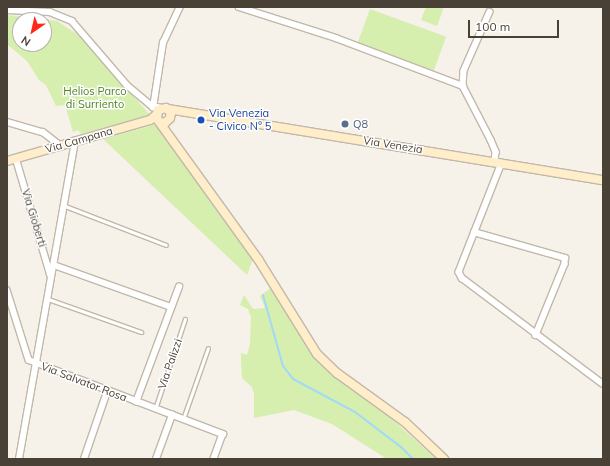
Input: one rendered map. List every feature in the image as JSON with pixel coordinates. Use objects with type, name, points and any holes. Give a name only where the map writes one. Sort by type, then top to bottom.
[{"type":"main road","name":"Via Venezia","points":[[184,112],[603,180]]},
{"type":"main road","name":"Via Campana","points":[[7,161],[161,117],[184,112]]},
{"type":"main road","points":[[161,117],[168,132],[277,287],[317,354],[337,373],[405,422],[444,459]]},
{"type":"street","points":[[152,106],[163,43],[180,7]]},
{"type":"street","points":[[239,7],[336,38],[463,86]]},
{"type":"street","points":[[7,10],[50,10],[72,21],[127,86],[152,106],[161,117]]},
{"type":"street","points":[[490,12],[464,71],[463,86],[491,140],[499,162],[474,232],[459,268],[462,278],[536,335],[602,382]]},
{"type":"street","points":[[7,122],[43,132],[61,146]]},
{"type":"street","name":"Via Salvator Rosa","points":[[77,141],[37,365],[223,434],[214,459]]},
{"type":"street","name":"Via Gioberti","points":[[16,158],[52,278]]},
{"type":"street","points":[[474,232],[565,258],[565,264],[536,335]]},
{"type":"street","points":[[54,265],[171,307]]},
{"type":"street","name":"Via Salvator Rosa","points":[[136,402],[179,287]]},
{"type":"street","points":[[7,290],[27,357],[37,365],[19,459]]},
{"type":"street","points":[[84,459],[107,392]]},
{"type":"street","points":[[156,459],[172,415]]},
{"type":"lane","points":[[65,206],[166,245]]},
{"type":"lane","points":[[48,299],[141,332]]},
{"type":"lane","name":"Via Palizzi","points":[[155,409],[185,319]]},
{"type":"lane","points":[[183,419],[208,348]]},
{"type":"green space","points":[[426,7],[444,7],[437,26],[421,20]]},
{"type":"green space","points":[[370,9],[446,37],[433,71],[357,44]]},
{"type":"green space","name":"Helios Parco di Surriento","points":[[7,15],[12,16],[12,48],[8,45]]},
{"type":"green space","name":"Helios Parco di Surriento","points":[[52,20],[57,21],[80,36],[150,115],[81,134],[78,130],[73,132],[65,105],[56,106],[46,85],[39,80],[27,61],[16,52],[52,52]]},
{"type":"green space","points":[[157,124],[253,259],[247,275],[103,139]]},
{"type":"green space","points":[[272,287],[318,363],[380,408],[436,459],[387,459],[332,424],[294,410],[254,418],[254,394],[252,387],[242,378],[241,361],[241,353],[247,355],[250,344],[251,317],[248,309],[240,305],[244,295],[253,309],[265,308],[260,296]]},
{"type":"waterway","points":[[263,295],[283,366],[293,379],[355,412],[401,447],[413,459]]},
{"type":"place","name":"Via Venezia - Civico N° 5","points":[[201,120]]},
{"type":"place","name":"Q8","points":[[345,124]]}]
